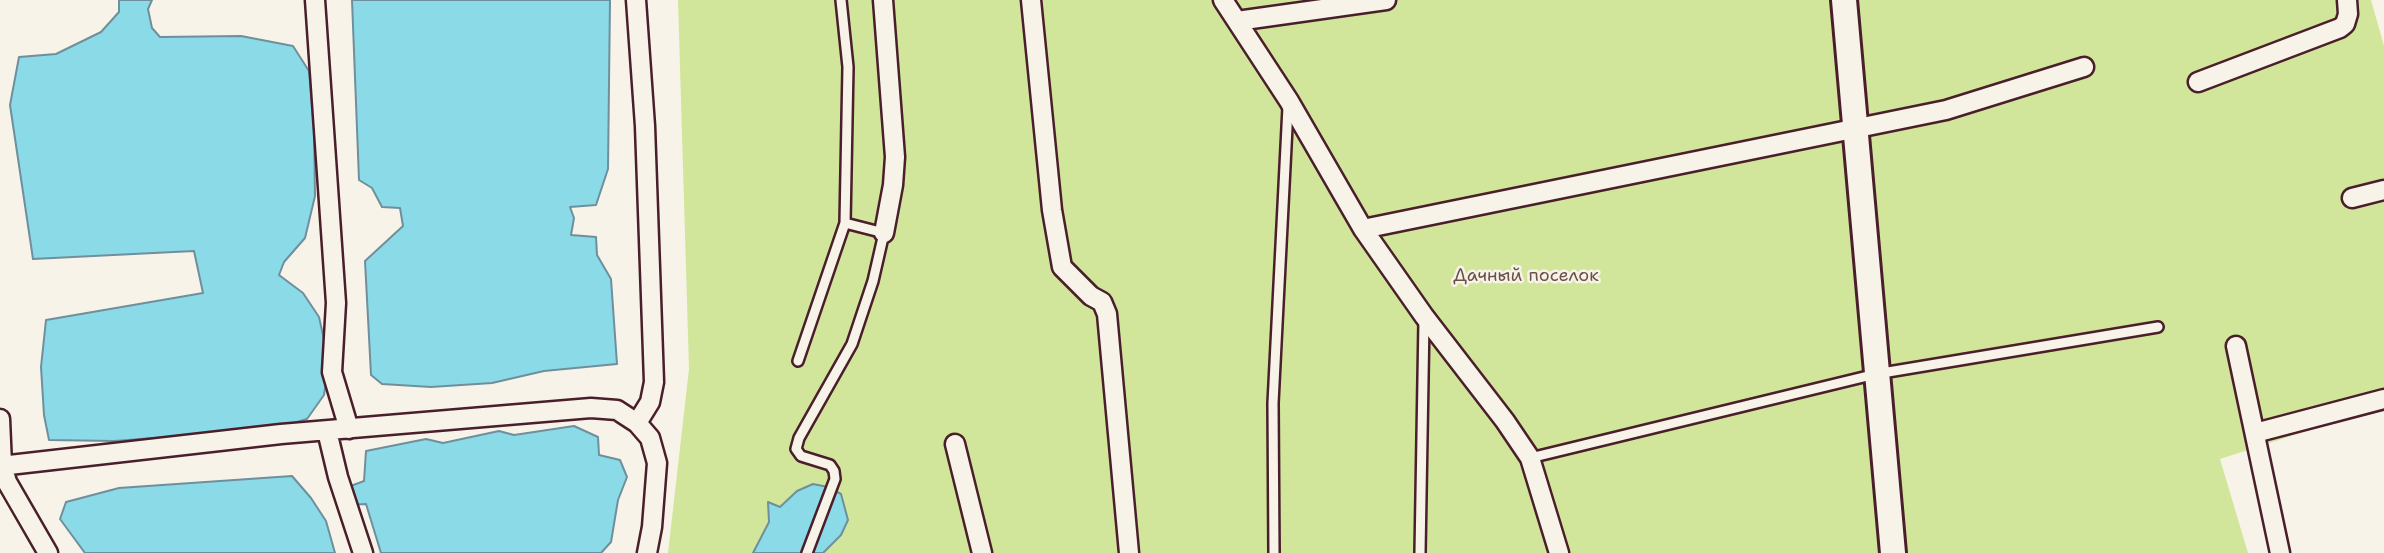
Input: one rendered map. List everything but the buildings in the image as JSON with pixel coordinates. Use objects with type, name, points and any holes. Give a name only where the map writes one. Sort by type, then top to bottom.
[{"type":"street","points":[[314,0],[336,303],[332,372],[349,429]]},
{"type":"street","points":[[636,0],[645,140],[654,382],[650,402],[637,423]]},
{"type":"street","points":[[883,0],[895,157],[884,233]]},
{"type":"street","points":[[1031,0],[1052,210],[1062,267],[1091,296],[1102,302],[1107,314],[1129,553]]},
{"type":"street","points":[[1223,0],[1289,101],[1363,229],[1530,458],[1559,553]]},
{"type":"street","points":[[1237,21],[1386,0]]},
{"type":"street","points":[[1844,0],[1894,553]]},
{"type":"street","points":[[2198,82],[2340,28],[2345,24],[2348,14],[2347,0]]},
{"type":"street","points":[[1363,229],[1946,110],[2084,67]]},
{"type":"street","points":[[2352,198],[2384,190]]},
{"type":"street","points":[[2236,346],[2280,553]]},
{"type":"street","points":[[2255,433],[2384,399]]},
{"type":"street","points":[[1,466],[349,429],[591,408],[617,410],[637,423],[650,438],[657,463],[647,553]]},
{"type":"street","points":[[0,419],[1,466],[7,482],[48,553]]},
{"type":"street","points":[[327,431],[338,477],[363,553]]},
{"type":"street","points":[[955,444],[982,553]]},
{"type":"lane","points":[[798,361],[845,223],[848,67],[841,0]]},
{"type":"lane","points":[[1274,553],[1273,403],[1289,101]]},
{"type":"lane","points":[[807,553],[835,479],[830,465],[801,456],[796,449],[799,438],[852,344],[873,281],[884,233],[845,223]]},
{"type":"lane","points":[[1420,553],[1424,316]]},
{"type":"lane","points":[[1530,458],[1876,374],[2158,327]]},
{"type":"green space","name":"Дачный поселок","points":[[678,0],[2371,0],[2384,46],[2384,406],[2220,459],[2248,553],[668,553],[689,369]]},
{"type":"water","points":[[119,0],[152,0],[148,9],[152,28],[160,37],[241,36],[293,46],[309,71],[314,127],[315,196],[305,238],[284,262],[279,275],[303,293],[319,317],[329,362],[324,395],[307,419],[276,428],[208,434],[114,441],[49,440],[44,415],[41,367],[46,320],[203,293],[194,251],[33,259],[10,105],[19,57],[56,54],[101,32],[119,12]]},
{"type":"water","points":[[352,0],[610,0],[608,169],[596,205],[570,207],[574,218],[571,235],[596,237],[597,255],[611,279],[617,364],[544,371],[492,383],[431,387],[382,384],[371,375],[365,261],[403,226],[400,208],[382,207],[372,188],[359,180]]},
{"type":"water","points":[[574,426],[598,437],[599,455],[620,460],[627,477],[618,500],[611,542],[601,553],[381,553],[366,504],[349,505],[348,487],[364,481],[366,451],[426,439],[443,443],[499,431],[514,435]]},
{"type":"water","points":[[292,476],[326,521],[335,553],[85,553],[60,519],[66,502],[119,488]]},
{"type":"water","points":[[813,484],[828,487],[841,494],[848,520],[841,535],[823,553],[753,553],[769,522],[768,502],[780,507],[797,491]]}]
